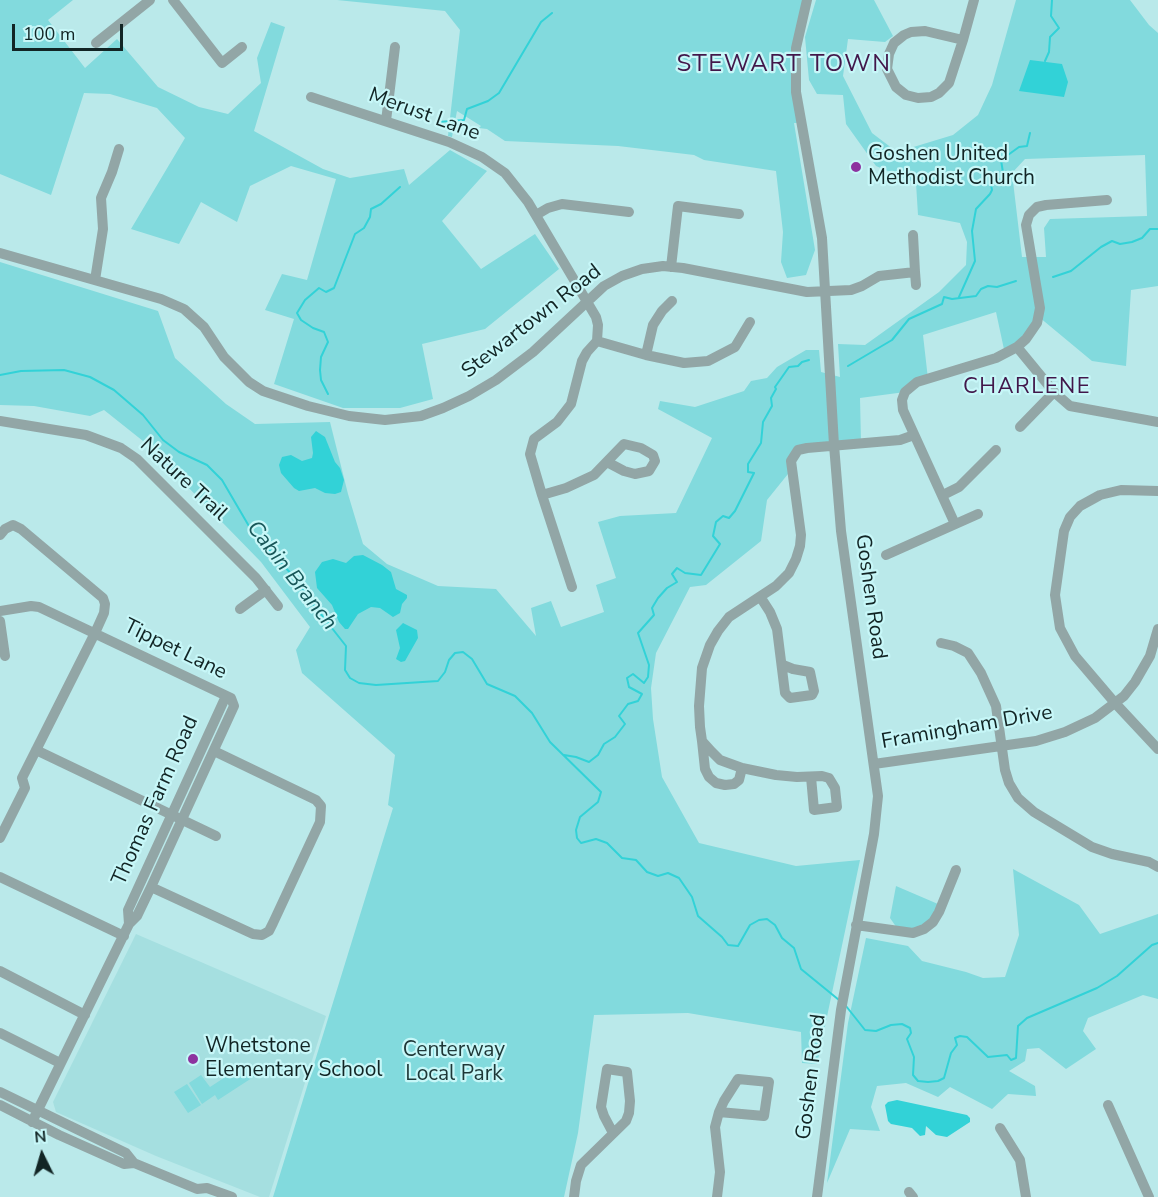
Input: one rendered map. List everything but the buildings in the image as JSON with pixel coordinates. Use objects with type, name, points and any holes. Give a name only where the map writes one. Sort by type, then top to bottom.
[{"type":"street","points":[[96,43],[150,0]]},
{"type":"street","points":[[173,0],[222,63],[242,47]]},
{"type":"street","name":"Goshen Road","points":[[807,0],[800,22],[794,69],[798,112],[822,238],[834,445],[849,590],[878,807],[843,993],[817,1197]]},
{"type":"street","points":[[963,40],[925,31],[904,35],[894,43],[889,54],[887,69],[889,76],[896,87],[906,95],[918,98],[932,97],[939,93],[949,82],[963,40],[974,0]]},
{"type":"street","points":[[386,121],[395,47]]},
{"type":"street","name":"Merust Lane","points":[[311,98],[449,142],[482,157],[505,173],[536,215],[596,317],[599,334],[597,340]]},
{"type":"street","points":[[95,280],[104,230],[101,198],[119,149]]},
{"type":"street","points":[[955,524],[903,410],[903,400],[910,387],[917,382],[996,358],[1017,347],[1034,329],[1040,308],[1026,225],[1029,215],[1037,207],[1107,200]]},
{"type":"street","points":[[536,215],[562,204],[629,212]]},
{"type":"street","points":[[671,267],[678,206],[739,214]]},
{"type":"street","points":[[913,235],[916,285]]},
{"type":"street","name":"Stewartown Road","points":[[0,253],[161,299],[184,309],[204,327],[224,357],[243,376],[263,391],[349,417],[385,420],[421,416],[469,396],[496,380],[532,352],[604,286],[642,269],[671,267],[807,292],[851,290],[879,276],[915,272]]},
{"type":"street","points":[[646,355],[653,326],[662,311],[672,301]]},
{"type":"street","points":[[572,587],[532,464],[532,445],[538,435],[557,422],[571,404],[582,361],[587,352],[597,340],[646,355],[684,363],[708,361],[735,346],[750,322]]},
{"type":"street","points":[[1017,347],[1064,401],[1078,408],[1158,422]]},
{"type":"street","points":[[1020,427],[1054,392]]},
{"type":"street","name":"Nature Trail","points":[[0,420],[86,435],[121,448],[137,459],[256,578],[278,606]]},
{"type":"street","points":[[742,768],[739,780],[734,784],[725,785],[716,783],[705,769],[699,706],[702,668],[710,645],[729,617],[761,598],[789,573],[800,546],[801,535],[791,461],[794,455],[798,450],[807,447],[900,440],[914,435]]},
{"type":"street","points":[[943,495],[959,487],[996,450]]},
{"type":"street","points":[[542,495],[566,488],[594,475],[607,462]]},
{"type":"street","points":[[1158,491],[1120,490],[1100,495],[1080,506],[1070,517],[1060,544],[1054,595],[1060,628],[1075,656],[1158,749]]},
{"type":"street","points":[[886,555],[978,514]]},
{"type":"street","points":[[0,536],[5,529],[13,525],[21,529],[103,597],[105,604],[104,613],[95,633],[22,778],[25,788],[0,838]]},
{"type":"street","points":[[240,609],[266,590]]},
{"type":"street","points":[[761,598],[777,629],[783,665]]},
{"type":"street","name":"Tippet Lane","points":[[0,611],[39,607],[226,696],[234,701],[234,706]]},
{"type":"street","points":[[0,621],[5,656]]},
{"type":"street","name":"Framingham Drive","points":[[874,764],[1036,741],[1065,732],[1095,718],[1125,696],[1150,656],[1158,629]]},
{"type":"street","points":[[941,643],[968,653],[981,673],[996,706],[1005,770],[1009,783],[1018,798],[1034,812],[1092,847],[1149,862],[1158,867]]},
{"type":"street","name":"Thomas Farm Road","points":[[129,924],[128,910],[226,696]]},
{"type":"street","name":"Thomas Farm Road","points":[[33,1122],[129,924],[137,916],[152,887],[234,706]]},
{"type":"street","points":[[702,741],[720,760],[742,768],[776,775],[811,777]]},
{"type":"street","points":[[36,750],[216,837]]},
{"type":"street","points":[[152,887],[253,934],[262,935],[269,931],[320,822],[321,806],[316,800],[214,751]]},
{"type":"street","points":[[856,925],[913,933],[924,929],[933,922],[939,912],[956,870]]},
{"type":"street","points":[[0,877],[124,936]]},
{"type":"street","points":[[0,971],[85,1015]]},
{"type":"street","points":[[0,1033],[60,1063]]},
{"type":"street","points":[[574,1197],[581,1165],[626,1121],[630,1101],[627,1072],[607,1069],[601,1107],[613,1133]]},
{"type":"street","points":[[717,1197],[720,1172],[715,1127],[719,1112],[738,1079],[769,1082],[764,1116],[719,1112]]},
{"type":"street","points":[[0,1092],[126,1153],[134,1163],[198,1194],[207,1188],[232,1197]]},
{"type":"street","points":[[0,1105],[124,1164],[134,1163]]},
{"type":"street","points":[[1108,1105],[1150,1195]]},
{"type":"street","points":[[1000,1128],[1020,1160],[1026,1197]]},
{"type":"shaded area","points":[[1030,60],[1062,64],[1068,82],[1064,97],[1019,91]]},
{"type":"shaded area","points":[[316,431],[325,437],[335,462],[340,468],[344,480],[341,492],[325,493],[315,488],[299,491],[281,473],[279,465],[282,457],[291,455],[302,461],[312,458],[311,437]]},
{"type":"shaded area","points":[[363,555],[391,572],[396,589],[407,595],[407,598],[402,604],[400,613],[393,617],[380,608],[371,607],[358,614],[348,629],[345,629],[339,622],[332,605],[317,588],[315,572],[322,562],[333,559],[346,563],[354,556]]},
{"type":"shaded area","points":[[403,623],[417,630],[418,638],[405,661],[401,662],[396,659],[400,648],[396,630]]},
{"type":"shaded area","name":"Whetstone Elementary School","points":[[136,934],[326,1016],[269,1197],[260,1197],[156,1156],[56,1112],[53,1102]]},
{"type":"shaded area","points":[[897,1100],[967,1115],[970,1122],[947,1137],[936,1135],[926,1126],[925,1135],[920,1136],[912,1128],[891,1124],[888,1121],[885,1105]]},
{"type":"green space","points":[[0,0],[73,0],[48,20],[85,68],[117,39],[158,87],[199,107],[228,114],[261,83],[257,58],[271,22],[285,27],[254,131],[323,169],[350,178],[404,169],[409,185],[450,150],[487,171],[442,221],[481,269],[535,234],[559,269],[485,329],[422,344],[433,399],[400,408],[343,408],[274,384],[294,319],[265,310],[282,274],[307,280],[336,179],[291,166],[250,186],[237,222],[201,202],[179,244],[131,229],[185,138],[157,108],[110,94],[84,93],[51,195],[0,174]]},
{"type":"green space","points":[[337,0],[806,0],[796,39],[798,123],[794,123],[815,250],[806,275],[787,278],[781,262],[783,232],[776,171],[704,160],[694,155],[618,146],[505,141],[487,129],[479,128],[481,126],[457,111],[452,137],[448,136],[460,30],[445,11]]},
{"type":"green space","name":"Centerway Local Park","points":[[816,0],[874,0],[893,36],[885,42],[848,39],[843,76],[872,133],[897,152],[953,135],[978,115],[992,85],[1016,0],[1130,0],[1158,33],[1158,286],[1131,290],[1126,366],[1092,361],[1039,317],[1037,323],[1005,354],[996,312],[923,335],[928,379],[905,392],[860,398],[861,443],[798,450],[792,469],[767,500],[761,541],[706,585],[690,587],[656,653],[651,688],[653,719],[662,777],[699,843],[796,866],[860,860],[817,1064],[802,1063],[801,1032],[688,1013],[594,1015],[578,1133],[564,1197],[273,1197],[393,808],[388,805],[395,755],[302,673],[296,650],[310,627],[261,562],[143,441],[104,410],[90,416],[34,406],[0,405],[0,262],[158,311],[175,358],[226,404],[255,424],[330,422],[363,544],[387,564],[438,586],[496,589],[536,636],[531,608],[551,601],[561,627],[604,612],[596,585],[616,578],[598,522],[620,516],[676,513],[712,438],[658,409],[660,401],[695,407],[744,391],[751,381],[767,378],[777,367],[806,350],[819,350],[821,372],[840,377],[838,344],[865,345],[939,292],[966,265],[967,242],[960,223],[918,215],[916,183],[876,166],[846,124],[843,95],[817,94],[809,80],[805,37]],"holes":[[[1145,155],[1147,216],[1050,219],[1044,228],[1046,257],[1022,257],[1012,173],[1025,159]]]},
{"type":"green space","points":[[1013,869],[1079,905],[1100,934],[1158,914],[1158,999],[1143,995],[1088,1018],[1083,1031],[1096,1049],[1066,1069],[1039,1048],[1027,1049],[1025,1061],[1009,1071],[1035,1086],[1036,1096],[1008,1094],[992,1109],[950,1087],[938,1097],[906,1083],[877,1086],[871,1107],[880,1131],[850,1129],[827,1183],[848,1023],[866,938],[908,946],[922,961],[983,978],[1005,977],[1019,935]]},
{"type":"green space","points":[[896,886],[938,904],[931,919],[917,928],[897,928],[890,918]]},
{"type":"green space","points":[[238,1064],[258,1074],[218,1100],[215,1095],[202,1104],[189,1083],[201,1075],[210,1087],[230,1074]]},
{"type":"green space","points":[[187,1084],[201,1105],[188,1113],[174,1092]]},
{"type":"waterway","points":[[1045,61],[1049,52],[1050,37],[1059,28],[1051,16],[1052,0]]},
{"type":"waterway","points":[[438,122],[464,120],[467,109],[488,101],[499,93],[541,22],[552,13]]},
{"type":"waterway","points":[[959,297],[975,261],[972,231],[976,209],[992,190],[990,180],[1004,179],[1001,160],[1019,147],[1027,146],[1030,133]]},
{"type":"waterway","points":[[328,394],[321,380],[320,370],[321,357],[328,342],[324,332],[301,320],[297,313],[305,300],[319,288],[326,292],[334,288],[355,234],[364,228],[370,217],[371,209],[381,204],[400,187]]},
{"type":"waterway","points":[[1053,277],[1071,271],[1112,241],[1120,244],[1132,242],[1142,238],[1150,229],[1158,229]]},
{"type":"waterway","points":[[848,366],[892,340],[909,319],[942,304],[944,297],[952,299],[976,296],[981,289],[988,286],[997,287],[1016,281]]},
{"type":"waterway","points":[[564,755],[589,762],[625,724],[619,716],[628,704],[638,701],[642,694],[629,687],[627,678],[633,674],[644,683],[648,677],[649,665],[638,633],[654,615],[652,608],[658,598],[667,588],[677,582],[672,574],[677,568],[685,573],[701,575],[720,544],[713,536],[716,522],[723,516],[729,518],[735,511],[754,473],[748,472],[748,464],[761,443],[763,422],[772,406],[771,398],[775,387],[789,367],[798,366],[809,360]]},
{"type":"waterway","name":"Cabin Branch","points":[[0,375],[21,371],[64,370],[90,377],[114,390],[143,415],[163,440],[179,452],[207,465],[222,480],[253,533],[297,580],[346,646],[345,670],[350,678],[359,683],[376,685],[438,681],[455,653],[463,652],[472,659],[487,684],[515,696],[532,713],[550,742],[601,792],[598,802],[580,817],[576,830],[577,838],[581,843],[596,839],[607,843],[622,858],[636,860],[647,872],[658,876],[668,873],[679,878],[692,897],[698,916],[728,945],[738,946],[750,925],[767,919],[775,925],[782,938],[794,948],[801,969],[839,1000]]},
{"type":"waterway","name":"Cabin Branch","points":[[846,1006],[865,1030],[876,1031],[891,1025],[902,1024],[910,1028],[911,1033],[907,1039],[914,1057],[913,1075],[918,1081],[938,1081],[944,1078],[951,1053],[957,1045],[955,1038],[967,1037],[988,1057],[1007,1055],[1011,1060],[1016,1058],[1018,1026],[1027,1018],[1097,988],[1117,976],[1152,945],[1158,943]]},
{"type":"place","name":"Goshen United Methodist Church","points":[[856,167]]},
{"type":"place","name":"Whetstone Elementary School","points":[[193,1059]]},
{"type":"district","name":"STEWART TOWN","points":[[784,65]]},
{"type":"district","name":"CHARLENE","points":[[1027,388]]}]
